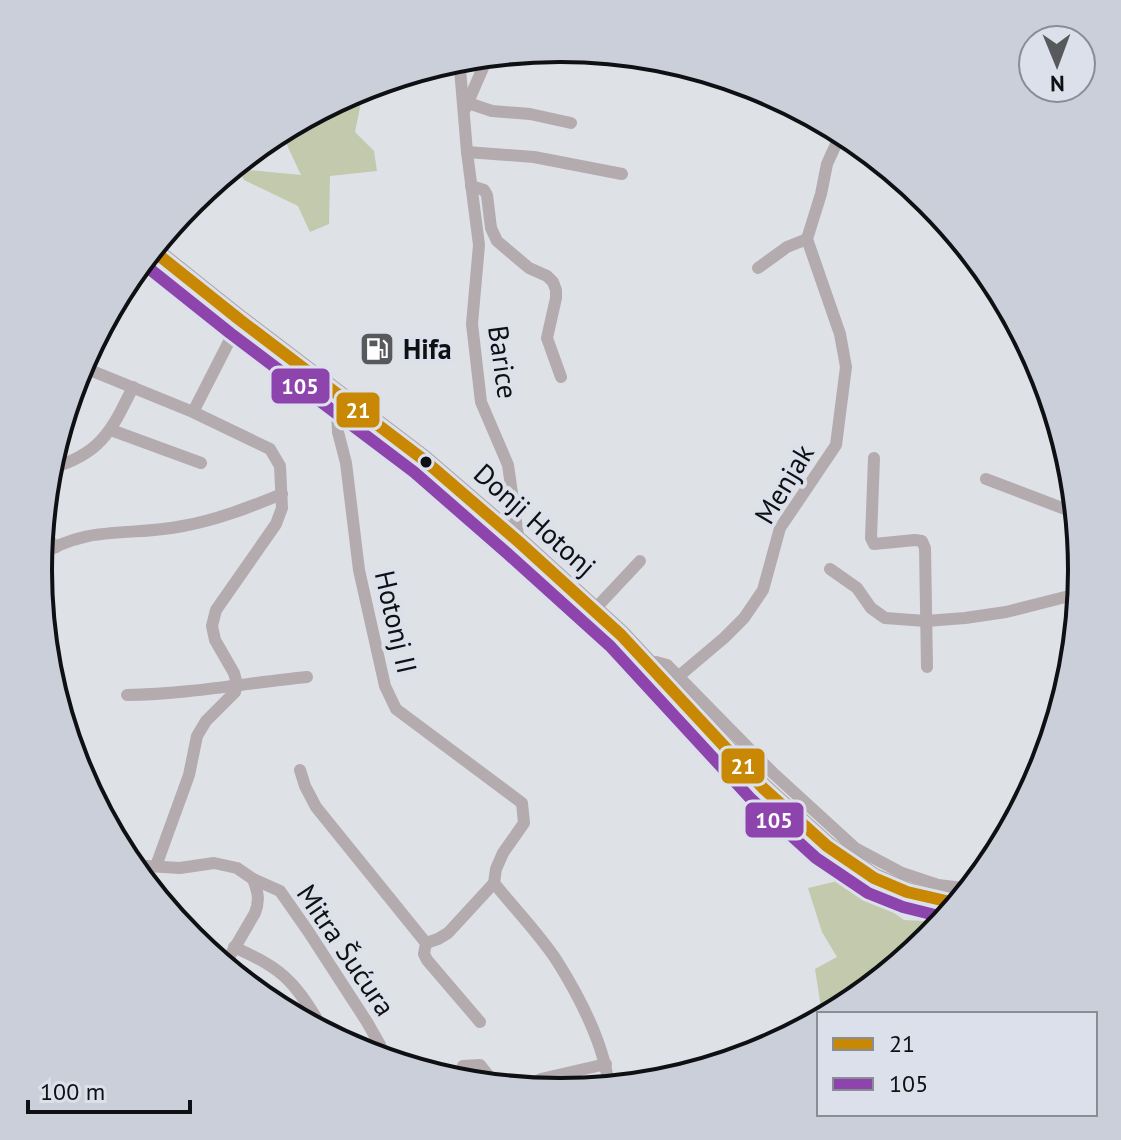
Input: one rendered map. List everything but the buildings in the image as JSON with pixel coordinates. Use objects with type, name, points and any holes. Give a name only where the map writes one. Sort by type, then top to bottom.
[{"type":"main road","name":"Donji Hotonj","points":[[160,256],[424,460],[519,542],[621,635],[763,788],[827,846],[874,878],[907,892],[946,902]]},
{"type":"street","name":"Barice","points":[[466,107],[483,68]]},
{"type":"street","name":"Barice","points":[[461,71],[479,245],[472,324],[481,402],[508,465],[519,542]]},
{"type":"street","points":[[466,107],[530,114],[571,123]]},
{"type":"street","points":[[758,268],[787,247],[807,239],[827,164],[837,143]]},
{"type":"street","points":[[467,152],[534,157],[622,174]]},
{"type":"street","name":"Barice","points":[[471,186],[484,190],[487,195],[491,228],[497,241],[529,268],[553,282],[556,298],[547,338],[561,377]]},
{"type":"street","name":"Menjak","points":[[679,676],[744,618],[763,590],[780,528],[836,445],[846,367],[840,334],[807,239]]},
{"type":"street","points":[[193,412],[240,320]]},
{"type":"street","points":[[93,371],[193,412],[270,449],[280,466],[282,508],[276,524],[216,610],[212,626],[215,640],[234,673],[237,684],[235,692],[206,721],[197,736],[189,775],[156,866]]},
{"type":"street","points":[[63,464],[104,439],[133,387]]},
{"type":"street","name":"Hotonj II","points":[[345,400],[337,413],[338,432],[346,463],[359,570],[385,686],[396,709],[522,803],[524,823],[503,853],[494,883],[448,933],[426,943]]},
{"type":"street","points":[[111,430],[201,463]]},
{"type":"street","points":[[874,458],[871,538],[874,544],[915,540],[922,541],[925,548],[927,667]]},
{"type":"street","points":[[986,479],[1065,509]]},
{"type":"street","points":[[53,549],[95,534],[182,527],[282,494]]},
{"type":"street","points":[[53,544],[56,547]]},
{"type":"street","points":[[594,610],[640,561]]},
{"type":"street","points":[[830,569],[857,588],[871,608],[885,618],[926,621],[965,618],[1006,612],[1068,596]]},
{"type":"street","points":[[648,664],[656,662],[667,665],[773,773],[855,848],[902,873],[938,885],[958,887]]},
{"type":"street","points":[[127,695],[187,693],[307,677]]},
{"type":"street","points":[[300,770],[316,807],[426,943],[424,954],[427,960],[480,1022]]},
{"type":"street","name":"Mitra Šućura","points":[[147,866],[180,868],[214,863],[237,868],[280,891],[380,1045]]},
{"type":"street","name":"Mitra Šućura","points":[[229,956],[258,905],[260,895],[253,879]]},
{"type":"street","points":[[494,883],[556,960],[586,1014],[606,1064],[607,1076]]},
{"type":"street","points":[[234,947],[265,962],[288,979],[314,1014]]},
{"type":"street","points":[[547,1078],[606,1064]]},
{"type":"street","points":[[463,1066],[480,1065],[486,1073]]},
{"type":"green space","points":[[361,102],[355,132],[374,151],[377,171],[330,176],[329,224],[310,232],[298,206],[244,180],[241,175],[247,170],[301,175],[286,142]]},
{"type":"green space","points":[[846,879],[904,920],[928,921],[870,973],[821,1006],[815,969],[837,957],[822,932],[808,888]]},
{"type":"transit line","name":"21","points":[[160,256],[424,460],[519,542],[621,635],[763,788],[827,846],[874,878],[907,892],[946,901]]},
{"type":"transit line","name":"105","points":[[150,269],[414,472],[508,554],[610,646],[751,799],[816,858],[868,893],[934,915]]},
{"type":"place","name":"Hifa","points":[[377,349]]}]
